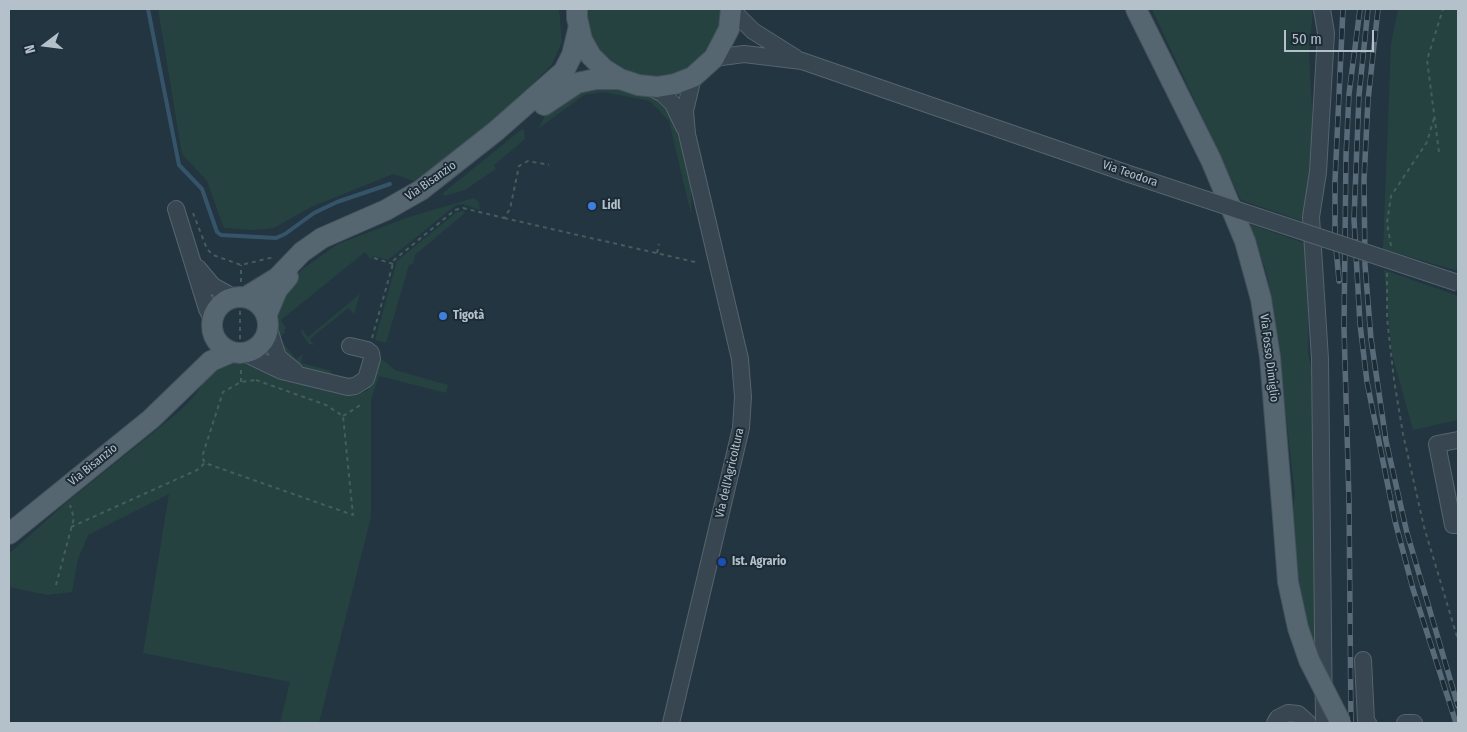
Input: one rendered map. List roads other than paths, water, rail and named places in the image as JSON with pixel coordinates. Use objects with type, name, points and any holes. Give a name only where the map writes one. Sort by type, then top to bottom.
[{"type":"main road","points":[[578,17],[582,40],[591,56],[604,69],[620,79],[638,86],[650,87],[675,84],[693,77],[714,58],[729,29],[731,9]]},
{"type":"main road","name":"Via Fosso Dimiglio","points":[[1136,9],[1211,160],[1245,241],[1261,299],[1270,357],[1288,582],[1298,628],[1309,660],[1341,723]]},
{"type":"main road","name":"Via Bisanzio","points":[[176,394],[206,343],[219,305],[240,298],[277,278],[302,252],[322,238],[404,200],[421,190],[454,165],[535,99],[564,71],[572,55],[578,17]]},
{"type":"main road","name":"Via Bisanzio","points":[[9,534],[151,419],[211,362],[260,345],[274,297],[306,259],[322,248],[418,207],[565,89],[577,83],[596,79],[620,79]]},
{"type":"main road","points":[[240,298],[255,300],[268,322]]},
{"type":"main road","points":[[212,322],[217,342],[239,352]]},
{"type":"street","name":"Via Teodora","points":[[735,9],[753,31],[802,61]]},
{"type":"street","points":[[1322,9],[1325,43],[1318,172],[1311,217],[1320,359],[1324,723]]},
{"type":"street","name":"Via Teodora","points":[[714,58],[744,54],[802,61],[1129,174],[1458,283]]},
{"type":"street","name":"Via dell'Agricoltura","points":[[672,723],[741,428],[740,359],[687,134],[685,111],[693,77]]},
{"type":"street","name":"Via dell'Agricoltura","points":[[650,87],[663,94],[673,104],[687,134]]},
{"type":"street","points":[[184,209],[193,260],[212,322]]},
{"type":"street","points":[[193,260],[208,281],[240,298]]},
{"type":"street","points":[[268,322],[278,357],[299,374]]},
{"type":"street","points":[[239,352],[282,371],[348,387],[360,384],[366,379],[370,369],[371,353],[350,346]]},
{"type":"street","points":[[1458,440],[1437,444],[1453,525],[1458,524]]},
{"type":"street","points":[[1364,660],[1366,721],[1368,723]]},
{"type":"street","points":[[1275,723],[1278,718],[1288,713],[1298,714],[1308,723]]},
{"type":"waterway","points":[[148,9],[179,165],[202,189],[217,232],[221,235],[276,238],[285,234],[314,213],[337,202],[390,184]]},
{"type":"railway","points":[[1339,281],[1335,237],[1335,181],[1343,9]]},
{"type":"railway","points":[[1351,723],[1349,501],[1344,328],[1346,156],[1349,94],[1360,9]]},
{"type":"railway","points":[[1368,9],[1359,95],[1354,219],[1360,324],[1367,382],[1395,521],[1413,589],[1456,723]]},
{"type":"railway","points":[[1378,9],[1368,100],[1364,180],[1365,265],[1371,339],[1386,441],[1407,533],[1458,706]]},
{"type":"place","name":"Lidl","points":[[592,206]]},
{"type":"place","name":"Tigotà","points":[[443,316]]},
{"type":"place","name":"Ist. Agrario","points":[[722,562]]}]
